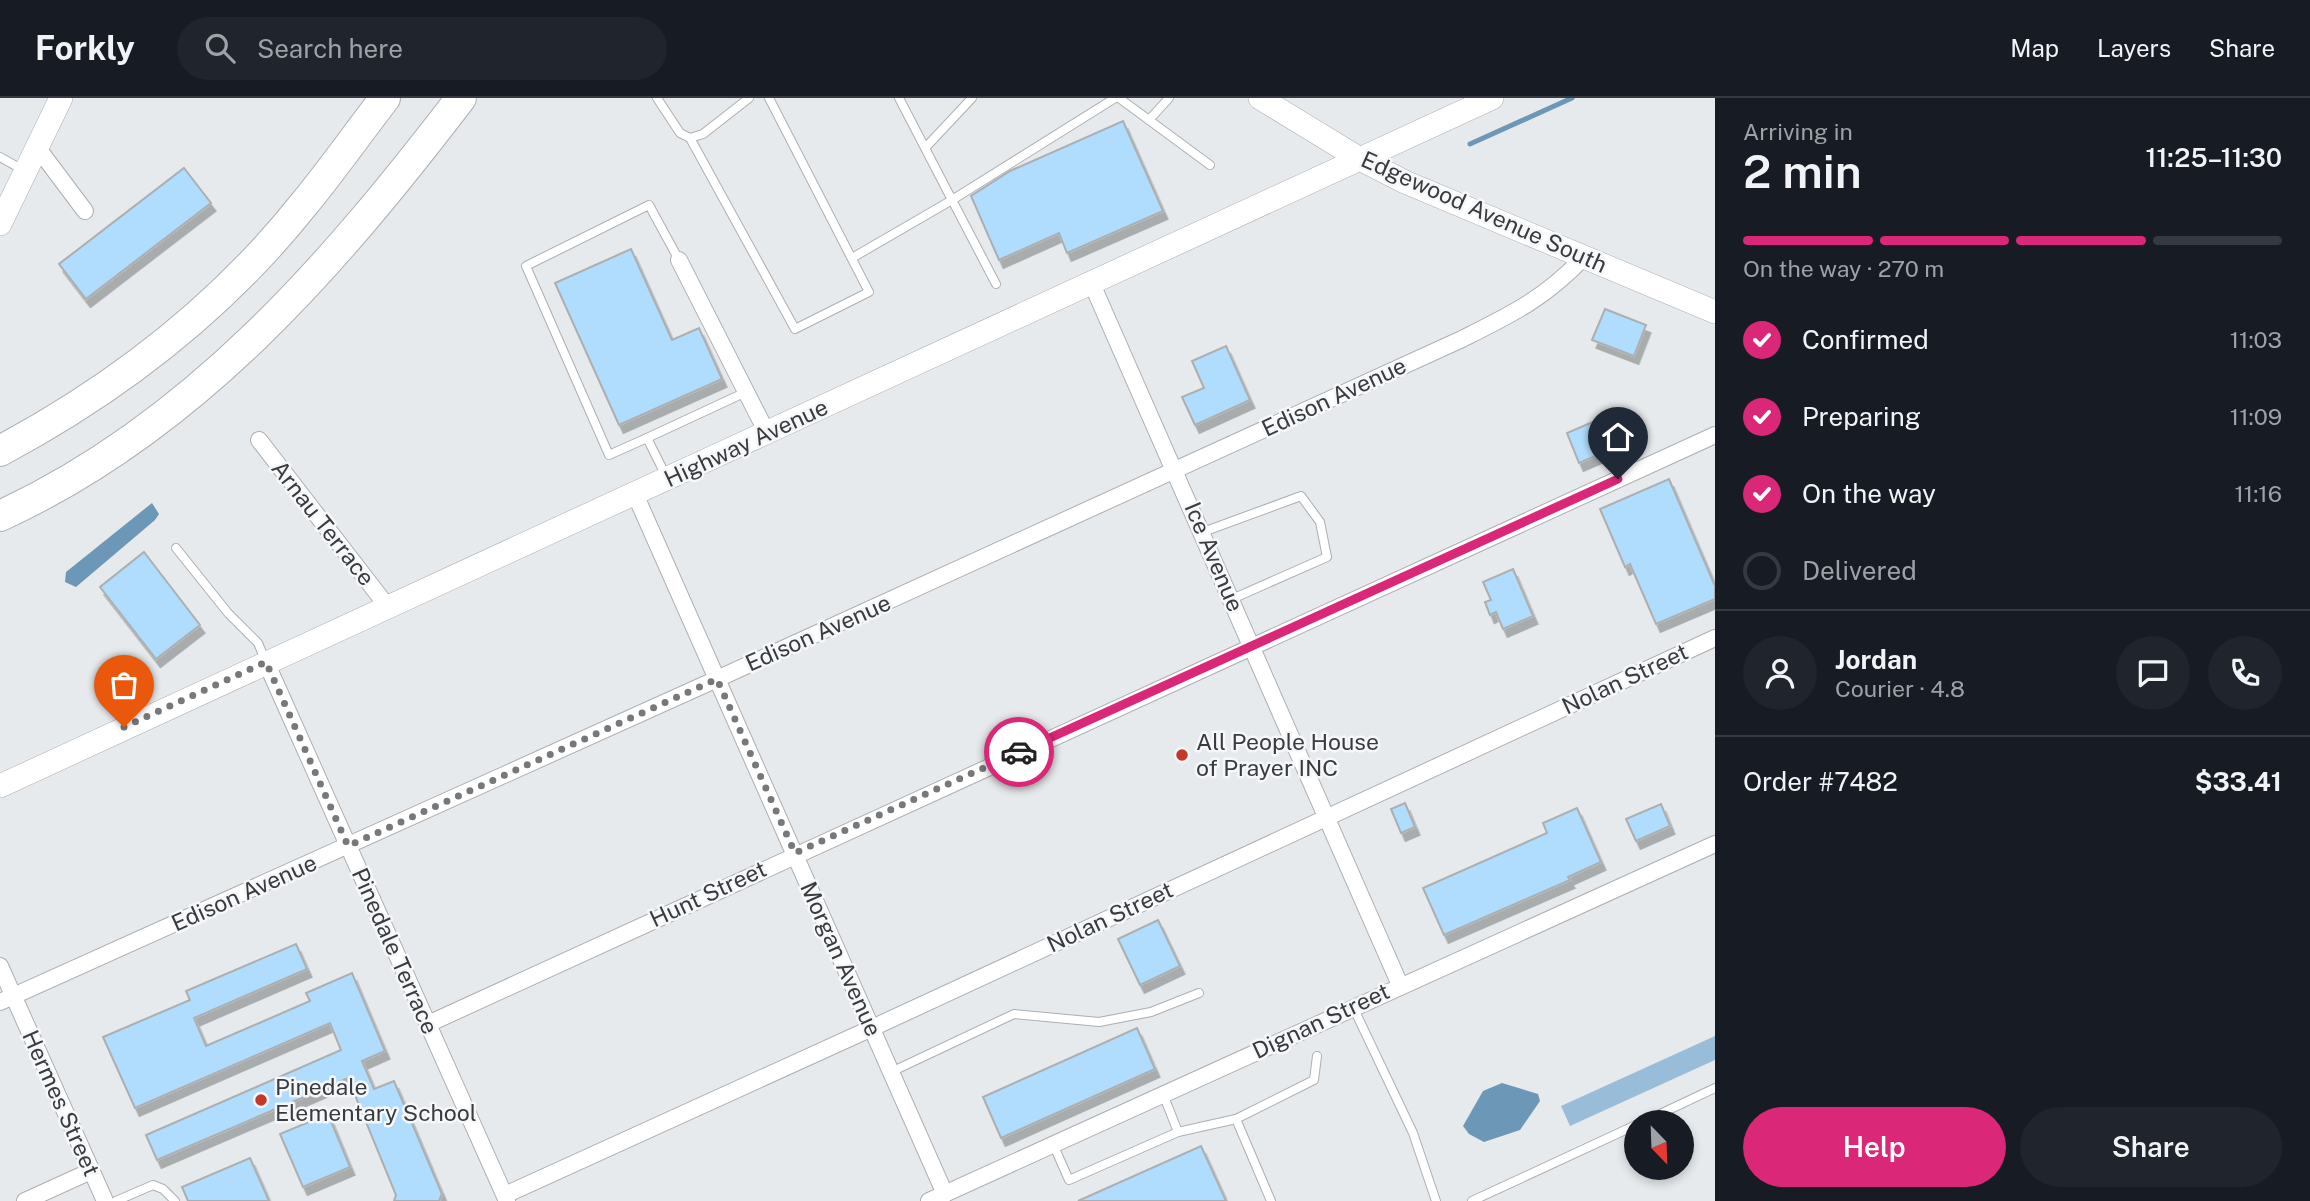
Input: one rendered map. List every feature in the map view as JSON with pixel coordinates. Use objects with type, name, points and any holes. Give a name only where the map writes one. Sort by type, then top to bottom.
[{"type":"highway","points":[[0,451],[86,401],[158,350],[223,291],[303,206],[385,98]]},
{"type":"highway","points":[[0,516],[94,468],[240,354],[313,279],[401,176],[461,98]]},
{"type":"street","points":[[0,224],[61,98]]},
{"type":"street","name":"Edgewood Avenue South","points":[[1260,98],[1360,159],[1405,182],[1715,312]]},
{"type":"street","name":"Highway Avenue","points":[[0,786],[1492,98]]},
{"type":"street","points":[[37,148],[85,211]]},
{"type":"street","name":"Edison Avenue","points":[[7,999],[1176,470],[1526,307],[1556,286],[1584,257]]},
{"type":"street","points":[[679,260],[767,433]]},
{"type":"street","name":"Ice Avenue","points":[[1092,284],[1400,985]]},
{"type":"street","name":"Hunt Street","points":[[428,1024],[795,853],[1715,435]]},
{"type":"street","name":"Arnau Terrace","points":[[259,440],[387,606]]},
{"type":"street","name":"Morgan Avenue","points":[[635,494],[949,1197]]},
{"type":"street","name":"Nolan Street","points":[[506,1198],[1325,816],[1715,638]]},
{"type":"street","name":"Pinedale Terrace","points":[[266,662],[506,1198]]},
{"type":"street","name":"Dignan Street","points":[[929,1201],[949,1197],[1053,1144],[1715,844]]},
{"type":"street","name":"Hermes Street","points":[[0,966],[7,999],[105,1201]]},
{"type":"street","points":[[25,1201],[91,1171]]},
{"type":"lane","points":[[657,98],[680,134],[690,138],[703,134],[749,98]]},
{"type":"lane","points":[[690,138],[795,329],[869,292],[769,98]]},
{"type":"lane","points":[[899,98],[996,284]]},
{"type":"lane","points":[[926,147],[972,98]]},
{"type":"lane","points":[[852,258],[1117,98],[1209,165]]},
{"type":"lane","points":[[1149,120],[1169,98]]},
{"type":"lane","points":[[0,157],[26,172]]},
{"type":"lane","points":[[679,260],[649,205],[526,266],[608,455],[747,392]]},
{"type":"lane","points":[[647,438],[667,479]]},
{"type":"lane","points":[[1203,532],[1301,496],[1320,523],[1327,557],[1232,599]]},
{"type":"lane","points":[[176,548],[228,613],[258,643],[266,662]]},
{"type":"lane","points":[[891,1072],[1014,1014],[1099,1022],[1151,1012],[1199,993]]},
{"type":"lane","points":[[1353,1007],[1413,1133],[1436,1201]]},
{"type":"lane","points":[[1053,1144],[1069,1180],[1178,1132],[1236,1119],[1314,1080],[1317,1056]]},
{"type":"lane","points":[[1668,1110],[1715,1088]]},
{"type":"lane","points":[[1163,1094],[1178,1132]]},
{"type":"lane","points":[[1236,1119],[1271,1201]]},
{"type":"lane","points":[[1472,1201],[1624,1131]]},
{"type":"lane","points":[[117,1201],[153,1185],[163,1189],[175,1201]]},
{"type":"shaded area","points":[[152,503],[159,514],[155,520],[76,587],[65,582],[66,572]]},
{"type":"shaded area","points":[[1715,1036],[1715,1060],[1570,1126],[1561,1106]]},
{"type":"shaded area","points":[[1502,1083],[1538,1094],[1540,1101],[1520,1130],[1484,1142],[1469,1134],[1463,1126],[1483,1091]]},
{"type":"building","points":[[1123,121],[1163,211],[1067,253],[1059,233],[999,260],[971,196],[1010,171]]},
{"type":"building","points":[[184,168],[211,203],[86,299],[59,264]]},
{"type":"building","points":[[631,249],[672,340],[699,328],[722,379],[619,425],[555,283]]},
{"type":"building","points":[[1605,309],[1646,325],[1634,356],[1592,340]]},
{"type":"building","points":[[1226,346],[1250,400],[1195,425],[1182,397],[1204,388],[1192,361]]},
{"type":"building","points":[[1618,411],[1630,441],[1579,463],[1567,433]]},
{"type":"building","points":[[1669,479],[1715,586],[1715,599],[1656,624],[1630,564],[1625,567],[1600,509]]},
{"type":"building","points":[[144,552],[200,625],[156,659],[100,587]]},
{"type":"building","points":[[1513,569],[1533,616],[1503,629],[1496,612],[1490,615],[1485,602],[1491,600],[1483,582]]},
{"type":"building","points":[[1405,803],[1415,827],[1401,833],[1391,809]]},
{"type":"building","points":[[1661,804],[1670,826],[1636,841],[1626,819]]},
{"type":"building","points":[[1577,808],[1601,862],[1568,877],[1570,880],[1444,935],[1423,888],[1547,833],[1543,823]]},
{"type":"building","points":[[1158,920],[1180,966],[1140,985],[1118,939]]},
{"type":"building","points":[[296,944],[307,969],[194,1018],[206,1046],[310,1001],[306,993],[352,973],[385,1051],[362,1061],[374,1089],[394,1081],[442,1194],[439,1201],[394,1201],[396,1195],[348,1078],[157,1160],[146,1135],[341,1050],[330,1023],[135,1108],[103,1037],[190,1000],[186,991]]},
{"type":"building","points":[[1137,1028],[1155,1069],[1001,1138],[983,1097]]},
{"type":"building","points":[[328,1114],[350,1167],[303,1187],[280,1134]]},
{"type":"building","points":[[1201,1146],[1226,1201],[1078,1201]]},
{"type":"building","points":[[250,1158],[269,1201],[188,1201],[182,1187]]},
{"type":"waterway","points":[[1470,144],[1572,98]]},
{"type":"way so far","points":[[124,727],[266,662],[348,846],[717,679],[795,853],[1019,752]]},
{"type":"place","name":"All People House of Prayer INC","points":[[1182,755]]},
{"type":"place","name":"Pinedale Elementary School","points":[[261,1100]]},
{"type":"route","points":[[1019,752],[1618,479]]}]
